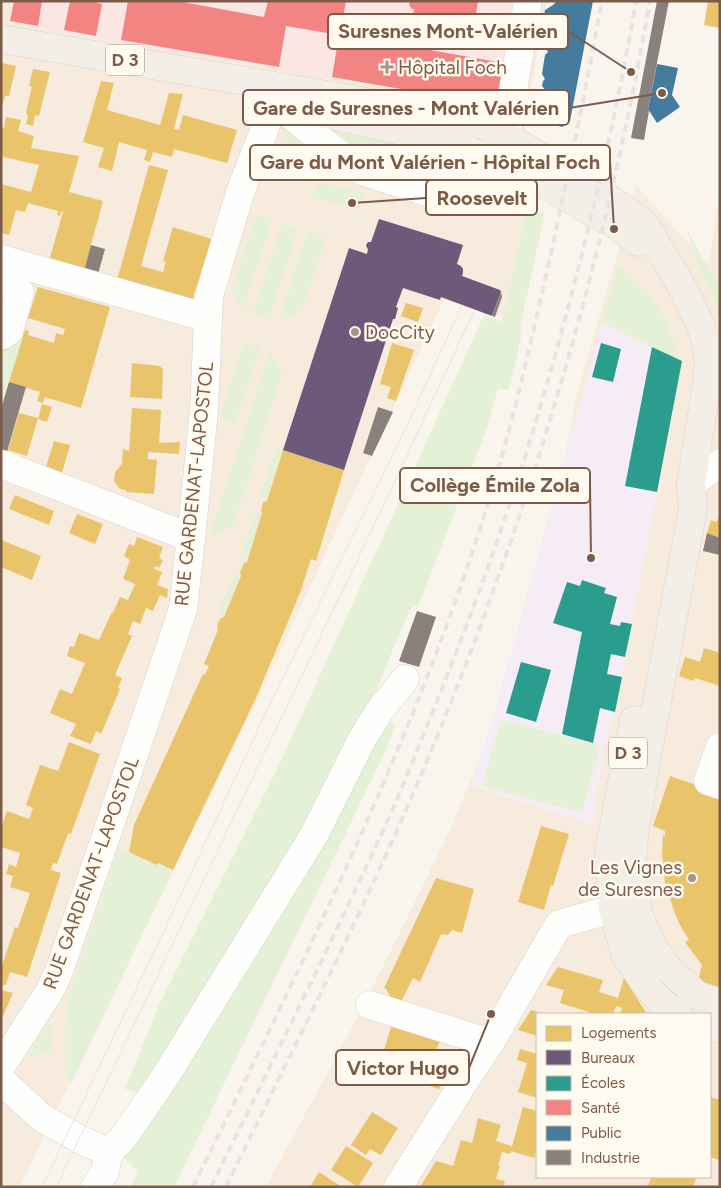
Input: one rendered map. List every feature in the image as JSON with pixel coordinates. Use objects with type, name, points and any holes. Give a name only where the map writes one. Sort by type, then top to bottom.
[{"type":"main road","name":"D 3","points":[[1,39],[456,116],[484,125],[506,136],[613,200],[645,226],[684,290],[701,326],[709,362],[691,484],[693,509],[634,828],[631,872],[638,913],[650,942],[666,965],[697,996],[720,1003]]},
{"type":"main road","name":"D 3","points":[[249,81],[275,102],[443,140],[503,164],[617,226],[673,272]]},
{"type":"main road","name":"D 3","points":[[677,1013],[665,1005],[649,989],[625,954],[613,909],[609,851],[673,526],[678,506],[691,484]]},
{"type":"street","points":[[275,102],[362,171],[450,200],[475,198],[494,186],[501,176],[528,1]]},
{"type":"street","points":[[275,102],[321,94]]},
{"type":"street","name":"RUE GARDENAT-LAPOSTOL","points":[[1,1066],[48,994],[58,974],[183,609],[204,411],[209,296],[240,194],[275,102]]},
{"type":"street","points":[[1,259],[208,318]]},
{"type":"street","points":[[1,287],[20,292],[9,330],[1,336]]},
{"type":"street","points":[[691,484],[720,463]]},
{"type":"street","points":[[1,464],[192,538]]},
{"type":"street","points":[[94,1187],[105,1172],[109,1152],[123,1138],[166,1077],[314,835],[362,739],[381,709],[405,679]]},
{"type":"street","points":[[714,783],[720,747]]},
{"type":"street","points":[[398,1187],[490,1043],[559,924],[613,909]]},
{"type":"street","points":[[370,1005],[490,1043]]},
{"type":"street","points":[[1,1080],[42,1118],[85,1142],[109,1152]]},
{"type":"shaded area","points":[[1,1],[547,1],[523,134],[531,145],[528,199],[503,317],[444,299],[262,690],[20,1187],[1,1187]]},
{"type":"shaded area","name":"Hôpital Foch","points":[[30,1],[516,1],[501,94],[488,104],[108,40],[25,24]]},
{"type":"shaded area","points":[[635,184],[708,265],[720,193],[720,1187],[266,1187],[364,1005],[450,830],[497,717],[530,632],[577,394],[628,217]]},
{"type":"shaded area","points":[[602,323],[682,361],[615,712],[605,747],[592,824],[472,786],[493,717]]},
{"type":"green space","points":[[284,130],[338,171],[336,174],[309,171],[304,168],[283,133]]},
{"type":"green space","points":[[332,130],[390,141],[449,156],[487,169],[476,180],[467,184],[451,186],[381,165],[329,138]]},
{"type":"green space","points":[[318,183],[364,192],[358,211],[313,197]]},
{"type":"green space","points":[[511,192],[524,192],[538,197],[535,202],[492,210],[459,214],[449,213],[499,199]]},
{"type":"green space","points":[[545,212],[520,328],[522,333],[509,390],[498,389],[487,428],[418,607],[413,606],[403,625],[360,730],[292,858],[145,1095],[125,1089],[158,1007],[280,763],[484,315],[502,322],[525,214]]},
{"type":"green space","points":[[256,214],[272,220],[243,310],[232,290]]},
{"type":"green space","points":[[282,223],[298,228],[269,319],[253,314]]},
{"type":"green space","points":[[686,228],[706,265],[720,285],[720,311],[702,274]]},
{"type":"green space","points":[[308,231],[326,237],[302,311],[279,322]]},
{"type":"green space","points":[[618,264],[654,301],[672,338],[677,359],[602,323]]},
{"type":"green space","points":[[1,277],[38,287],[1,409]]},
{"type":"green space","points":[[244,342],[260,347],[235,424],[219,419]]},
{"type":"green space","points":[[270,351],[282,374],[233,526],[209,538]]},
{"type":"green space","points":[[276,448],[283,450],[267,499],[260,497]]},
{"type":"green space","points":[[255,513],[262,515],[246,562],[240,560]]},
{"type":"green space","points":[[235,573],[241,576],[224,616],[218,613]]},
{"type":"green space","points":[[380,718],[395,724],[388,746],[174,1187],[131,1187],[138,1172],[123,1157]]},
{"type":"green space","points":[[501,719],[600,746],[582,813],[482,786]]},
{"type":"green space","points":[[118,849],[173,870],[72,1082],[66,1078],[65,1034],[67,1001]]},
{"type":"green space","points":[[50,1023],[51,1052],[27,1057]]},
{"type":"building: Logements","points":[[708,1],[720,1],[720,28],[704,25]]},
{"type":"building: Logements","points":[[2,63],[16,66],[9,96],[5,96],[2,108]]},
{"type":"building: Logements","points":[[33,69],[50,72],[39,116],[35,115],[33,126],[26,124],[28,116],[26,112],[32,87],[29,86]]},
{"type":"building: Logements","points":[[101,81],[114,83],[107,110],[160,125],[169,93],[183,94],[174,129],[179,130],[183,115],[237,130],[227,163],[174,149],[172,157],[153,152],[150,162],[144,160],[147,150],[119,142],[112,171],[98,167],[104,148],[83,142]]},
{"type":"building: Logements","points":[[6,117],[21,120],[18,131],[34,136],[31,148],[79,156],[69,192],[103,201],[84,271],[49,261],[63,212],[61,212],[60,216],[57,215],[58,211],[28,203],[25,212],[16,210],[9,235],[1,233],[1,184],[31,192],[39,165],[3,157],[1,163],[1,127],[4,128]]},
{"type":"building: Logements","points":[[149,165],[168,170],[141,266],[163,272],[166,262],[163,261],[173,227],[212,239],[192,301],[117,280]]},
{"type":"building: Logements","points":[[38,287],[110,307],[81,408],[45,397],[43,403],[37,401],[40,392],[9,382],[25,330],[29,331],[28,335],[54,343],[56,333],[63,335],[65,329],[28,318]]},
{"type":"building: Logements","points":[[406,303],[423,308],[418,322],[401,316]]},
{"type":"building: Logements","points":[[392,343],[414,350],[396,401],[387,398],[391,387],[380,384]]},
{"type":"building: Logements","points":[[132,363],[160,366],[163,370],[162,399],[130,397]]},
{"type":"building: Logements","points":[[42,404],[52,407],[47,422],[38,419]]},
{"type":"building: Logements","points":[[132,408],[161,410],[159,443],[180,442],[179,454],[148,452],[148,459],[157,460],[154,494],[126,492],[126,490],[120,489],[114,481],[115,472],[122,464],[123,449],[129,451]]},
{"type":"building: Logements","points":[[19,413],[38,418],[27,456],[8,450]]},
{"type":"building: Logements","points":[[54,441],[70,445],[61,476],[45,470]]},
{"type":"building: Logements","points":[[283,450],[344,470],[316,561],[311,559],[300,593],[256,698],[173,870],[129,852],[134,825],[203,674],[205,675],[209,666],[204,664],[218,630],[217,626],[221,618],[224,617],[241,576],[240,572],[244,563],[247,562],[262,513],[263,502],[267,501]]},
{"type":"building: Logements","points":[[15,495],[54,511],[49,525],[9,509]]},
{"type":"building: Logements","points":[[77,514],[103,524],[95,544],[69,533]]},
{"type":"building: Logements","points":[[720,514],[720,538],[707,533],[711,520],[716,522]]},
{"type":"building: Logements","points":[[137,537],[163,547],[159,558],[163,560],[159,568],[155,566],[154,569],[162,572],[157,585],[168,589],[167,598],[160,595],[153,611],[146,608],[140,624],[133,621],[128,634],[132,636],[115,675],[122,678],[118,688],[120,689],[101,734],[96,731],[91,744],[70,736],[76,724],[50,713],[60,689],[72,694],[85,663],[67,656],[70,646],[74,647],[79,633],[99,640],[120,597],[128,600],[135,584],[123,579],[130,560],[124,556],[129,544],[134,546]]},
{"type":"building: Logements","points":[[1,540],[41,556],[32,580],[1,567]]},
{"type":"building: Logements","points":[[704,648],[720,653],[720,686],[695,678],[694,681],[679,676],[685,657],[700,662]]},
{"type":"building: Logements","points":[[69,742],[100,754],[71,834],[68,833],[57,864],[53,863],[51,870],[61,873],[27,977],[10,972],[6,985],[3,985],[2,990],[13,993],[1,1021],[1,968],[15,927],[18,928],[30,893],[10,887],[13,876],[6,874],[9,864],[16,867],[20,853],[1,847],[1,828],[7,811],[29,819],[33,808],[26,805],[40,765],[58,771]]},
{"type":"building: Logements","name":"Les Vignes de Suresnes","points":[[670,776],[720,793],[720,987],[698,981],[702,965],[685,942],[689,940],[674,911],[665,883],[662,853],[665,831],[653,826]]},
{"type":"building: Logements","points":[[541,826],[569,834],[544,910],[518,902]]},
{"type":"building: Logements","points":[[436,878],[474,889],[462,933],[452,930],[448,935],[441,934],[420,982],[413,978],[400,1004],[393,1002],[384,988]]},
{"type":"building: Logements","points":[[558,967],[603,980],[599,992],[618,998],[624,978],[646,1013],[620,1013],[622,1008],[616,1006],[613,1013],[592,1013],[560,1003],[564,990],[546,985]]},
{"type":"building: Logements","points":[[531,1010],[541,1013],[536,1013],[536,1036],[518,1030]]},
{"type":"building: Logements","points":[[392,1024],[441,1038],[436,1051],[458,1058],[439,1089],[420,1083],[426,1063],[384,1050]]},
{"type":"building: Logements","points":[[520,1049],[536,1054],[536,1098],[518,1092],[527,1063],[517,1060]]},
{"type":"building: Logements","points":[[711,1097],[720,1100],[719,1160],[711,1157]]},
{"type":"building: Logements","points":[[523,1107],[536,1111],[536,1151],[534,1158],[511,1151],[510,1154],[502,1152],[496,1179],[505,1181],[503,1187],[420,1187],[436,1161],[453,1166],[461,1140],[472,1143],[478,1118],[501,1125],[496,1141],[512,1146]]},
{"type":"building: Logements","points":[[372,1112],[398,1128],[381,1155],[370,1149],[366,1155],[351,1145]]},
{"type":"building: Logements","points":[[346,1146],[373,1163],[358,1187],[331,1170]]},
{"type":"building: Logements","points":[[319,1172],[342,1187],[310,1187]]},
{"type":"building: Logements","points":[[651,1178],[696,1179],[693,1187],[648,1187]]},
{"type":"building: Bureaux","name":"DocCity","points":[[379,219],[463,245],[457,264],[463,269],[462,276],[501,292],[492,316],[441,297],[440,300],[403,288],[396,307],[398,308],[395,319],[393,319],[344,470],[283,450],[349,248],[367,254],[368,249],[366,245],[368,242],[371,242]]},
{"type":"building: Écoles","points":[[601,343],[621,349],[613,382],[592,377]]},
{"type":"building: Écoles","points":[[652,347],[682,361],[657,492],[625,486]]},
{"type":"building: Écoles","points":[[582,580],[606,588],[604,593],[617,597],[610,624],[620,626],[621,622],[632,624],[625,657],[611,654],[607,674],[622,677],[615,712],[600,708],[593,743],[562,734],[582,632],[553,623],[567,582],[580,586]]},
{"type":"building: Écoles","points":[[521,662],[551,670],[536,722],[506,713]]},
{"type":"building: Santé","points":[[14,1],[42,1],[38,26],[10,21]]},
{"type":"building: Santé","points":[[70,1],[88,1],[102,4],[96,36],[64,30]]},
{"type":"building: Santé","points":[[128,1],[177,1],[264,17],[268,1],[346,1],[343,18],[353,19],[352,36],[503,63],[506,67],[501,94],[487,104],[332,77],[339,35],[286,26],[279,67],[121,40]]},
{"type":"building: Santé","points":[[410,1],[478,1],[472,37],[418,27],[420,16],[413,15],[414,9],[409,5]]},
{"type":"building: Public","points":[[557,1],[593,1],[570,121],[564,120],[563,127],[553,125],[550,119],[553,112],[545,99],[545,94],[548,93],[542,86],[545,79],[542,74],[545,55],[548,52],[544,46],[548,26],[543,21],[545,10]]},
{"type":"building: Public","points":[[657,64],[678,68],[672,95],[680,107],[657,123],[648,109]]},
{"type":"building: Industrie","points":[[657,1],[669,1],[648,109],[644,140],[631,138]]},
{"type":"building: Industrie","points":[[91,245],[105,249],[98,274],[84,271]]},
{"type":"building: Industrie","points":[[501,292],[502,297],[495,317],[492,316]]},
{"type":"building: Industrie","points":[[9,382],[26,387],[6,455],[1,453],[1,409]]},
{"type":"building: Industrie","points":[[378,407],[393,412],[372,456],[363,453]]},
{"type":"building: Industrie","points":[[707,533],[720,538],[720,555],[703,551]]},
{"type":"building: Industrie","points":[[417,611],[436,617],[419,667],[399,661]]},
{"type":"tram line","points":[[42,1187],[274,695],[412,415],[462,305]]},
{"type":"tram line","points":[[56,1187],[389,494],[474,311]]},
{"type":"railway","points":[[193,1187],[303,961],[373,808],[436,653],[465,574],[498,470],[526,364],[566,184],[602,1]]},
{"type":"railway","points":[[211,1187],[326,952],[391,812],[454,659],[493,553],[529,443],[573,290],[610,134],[636,1]]},
{"type":"railway","points":[[226,1187],[356,919],[406,811],[466,665],[500,572],[531,479],[587,290],[632,98],[650,1]]},
{"type":"place","name":"Hôpital Foch","points":[[387,67]]},
{"type":"place","name":"Suresnes Mont-Valérien","points":[[631,72]]},
{"type":"place","name":"Gare de Suresnes - Mont Valérien","points":[[662,93]]},
{"type":"place","name":"Roosevelt","points":[[352,203]]},
{"type":"place","name":"Gare du Mont Valérien - Hôpital Foch","points":[[614,229]]},
{"type":"place","name":"DocCity","points":[[355,332]]},
{"type":"place","name":"Collège Émile Zola","points":[[591,558]]},
{"type":"place","name":"Les Vignes de Suresnes","points":[[692,878]]},
{"type":"place","name":"Victor Hugo","points":[[491,1014]]}]
